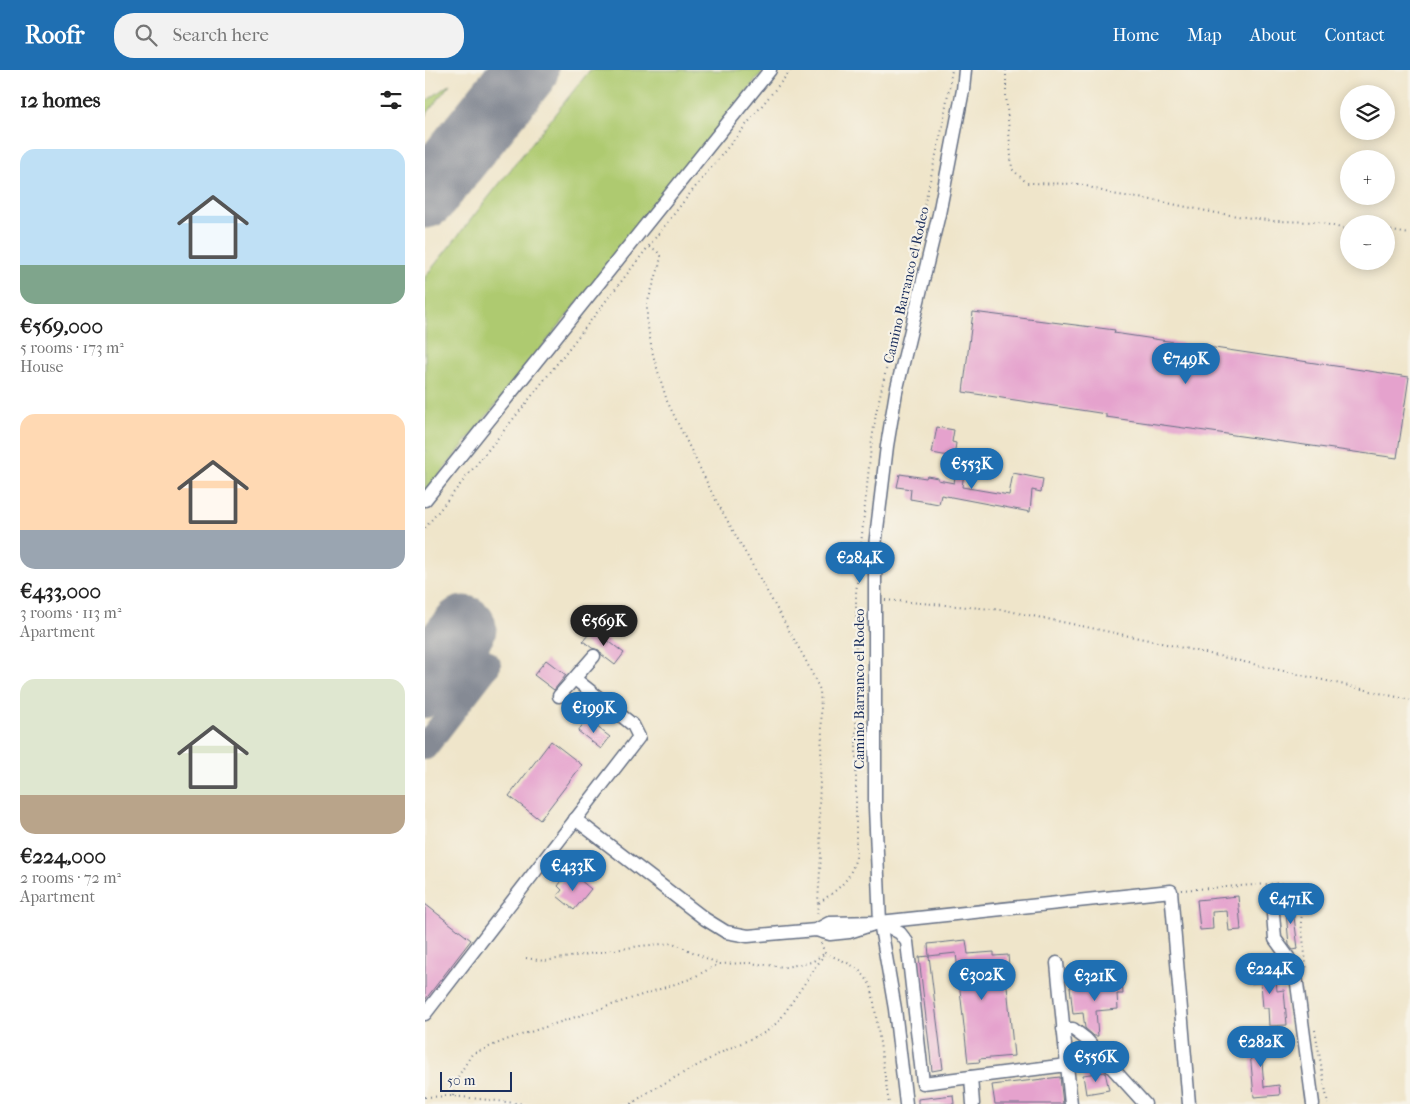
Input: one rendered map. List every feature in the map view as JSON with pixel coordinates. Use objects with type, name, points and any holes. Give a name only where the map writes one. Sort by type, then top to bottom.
[{"type":"street","points":[[425,500],[770,70]]},
{"type":"street","name":"Camino Barranco el Rodeo","points":[[906,1104],[895,1009],[880,922],[875,807],[875,546],[887,446],[896,392],[939,214],[963,90],[965,70]]},
{"type":"street","points":[[559,696],[594,656]]},
{"type":"street","points":[[425,1014],[639,737],[633,725],[575,679]]},
{"type":"street","points":[[575,819],[705,919],[726,932],[748,936],[816,930],[829,923],[880,922],[1171,891],[1189,1104]]},
{"type":"street","points":[[1272,900],[1275,940],[1288,957],[1296,976],[1313,1104]]},
{"type":"street","points":[[880,922],[900,933],[907,942],[923,1083],[1067,1065]]},
{"type":"street","points":[[1057,963],[1071,1104]]},
{"type":"street","points":[[1063,1029],[1073,1029],[1086,1040],[1145,1104]]},
{"type":"street","points":[[971,1077],[973,1104]]},
{"type":"path","points":[[425,528],[649,247],[687,196],[791,70]]},
{"type":"path","points":[[1006,70],[1006,95],[1013,169],[1027,183],[1080,184],[1112,194],[1216,213],[1274,221],[1318,222],[1340,228]]},
{"type":"path","points":[[1395,232],[1410,234]]},
{"type":"path","points":[[649,247],[656,250],[661,256],[647,304],[647,322],[653,355],[667,401],[713,495],[805,659],[820,690],[822,730],[819,807],[821,856],[816,930],[825,953],[855,966],[867,977],[870,983],[889,1104]]},
{"type":"path","points":[[874,599],[1004,610],[1144,639],[1410,700]]},
{"type":"path","points":[[526,958],[544,961],[640,946],[673,943],[719,964],[749,963],[785,967],[812,962],[825,953]]},
{"type":"path","points":[[631,1104],[650,1091],[728,1049],[766,1032],[779,1022],[825,953]]},
{"type":"path","points":[[453,1096],[456,1080],[472,1054],[506,1040],[690,979],[719,964]]},
{"type":"path","points":[[425,1097],[453,1096],[524,1104]]},
{"type":"green space","points":[[590,70],[764,70],[425,493],[425,277]]},
{"type":"green space","points":[[450,84],[425,116],[425,102]]},
{"type":"building","points":[[973,312],[1115,330],[1114,333],[1409,377],[1397,458],[1106,417],[1106,414],[963,392]]},
{"type":"building","points":[[937,427],[954,430],[952,442],[956,443],[954,457],[932,453]]},
{"type":"building","points":[[957,464],[965,466],[962,487],[1009,495],[1013,473],[1043,479],[1041,492],[1032,490],[1030,512],[941,495],[939,504],[910,499],[911,489],[897,487],[900,474],[926,478],[927,476],[954,483]]},
{"type":"building","points":[[593,629],[624,653],[615,665],[602,655],[599,650],[592,648],[583,641]]},
{"type":"building","points":[[546,660],[566,675],[554,690],[534,675]]},
{"type":"building","points":[[587,719],[610,737],[601,749],[578,731]]},
{"type":"building","points":[[551,741],[582,765],[540,820],[509,796]]},
{"type":"building","points":[[574,875],[591,889],[574,910],[557,896],[562,890],[558,886],[564,878],[569,881]]},
{"type":"building","points":[[1238,896],[1241,930],[1229,931],[1227,911],[1212,912],[1213,929],[1200,930],[1197,900]]},
{"type":"building","points":[[1292,900],[1298,949],[1293,950],[1289,945],[1285,901]]},
{"type":"building","points":[[425,904],[471,940],[425,1000]]},
{"type":"building","points":[[966,940],[968,954],[994,952],[994,956],[1008,955],[1009,966],[1005,966],[1014,1056],[979,1059],[980,1062],[968,1063],[956,953],[929,956],[928,944]]},
{"type":"building","points":[[929,956],[943,1069],[932,1071],[919,957]]},
{"type":"building","points":[[1275,968],[1277,991],[1284,990],[1287,1025],[1269,1026],[1268,1008],[1263,1008],[1261,983],[1248,984],[1247,970]]},
{"type":"building","points":[[1122,981],[1123,994],[1117,994],[1118,1009],[1096,1011],[1098,1036],[1094,1036],[1085,1028],[1083,1013],[1073,1014],[1070,987]]},
{"type":"building","points":[[1274,1038],[1275,1048],[1261,1049],[1264,1087],[1279,1085],[1280,1095],[1254,1097],[1249,1040]]},
{"type":"building","points":[[1105,1072],[1109,1090],[1086,1094],[1083,1075]]},
{"type":"building","points":[[1060,1077],[1063,1104],[995,1104],[992,1085]]},
{"type":"building","points":[[953,1095],[954,1104],[918,1104],[918,1099]]},
{"type":"taxiway","points":[[425,705],[475,640]]},
{"type":"taxiway","points":[[425,747],[488,665],[468,649]]},
{"type":"runway","points":[[425,196],[526,70]]},
{"type":"runway","points":[[425,679],[464,628]]}]
